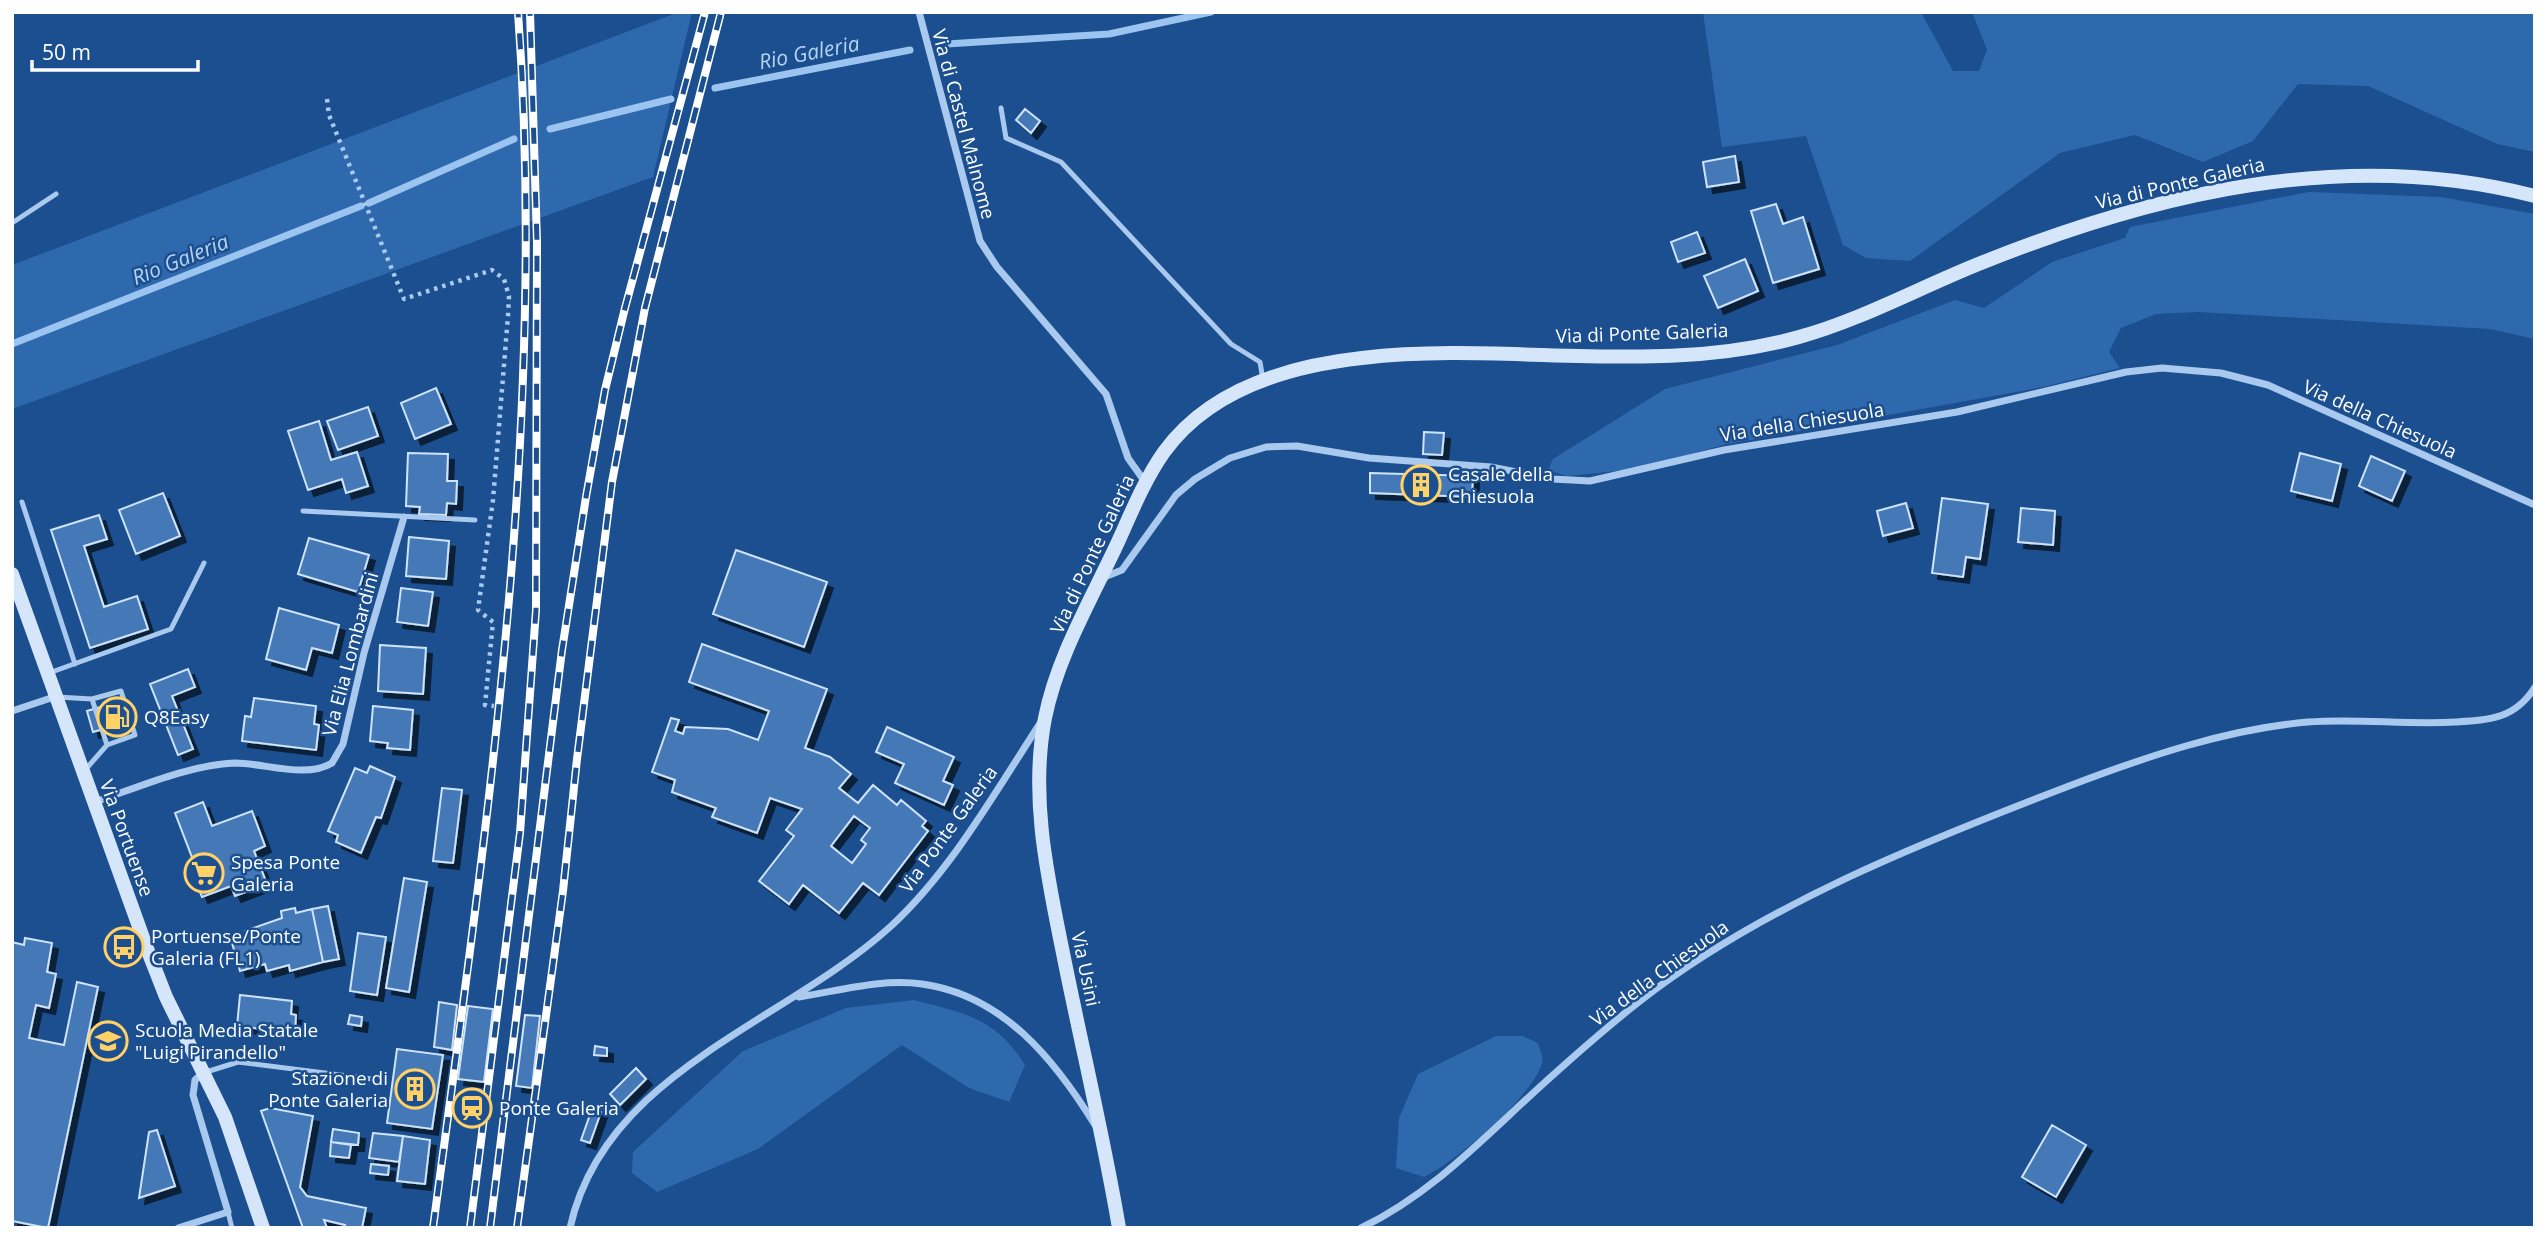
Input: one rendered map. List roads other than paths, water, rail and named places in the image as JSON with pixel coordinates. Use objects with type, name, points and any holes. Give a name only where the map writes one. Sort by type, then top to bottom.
[{"type":"main road","name":"Via di Ponte Galeria","points":[[1046,716],[1072,641],[1146,482],[1167,447],[1195,419],[1221,400],[1263,380],[1335,362],[1401,355],[1479,352],[1600,357],[1695,354],[1777,342],[1827,327],[1979,263],[2107,217],[2211,192],[2293,178],[2351,173],[2413,175],[2535,196]]},
{"type":"main road","name":"Via Portuense","points":[[12,574],[54,697],[154,967],[225,1117],[263,1228]]},
{"type":"main road","name":"Via Usini","points":[[1046,716],[1040,771],[1042,841],[1071,993],[1104,1141],[1119,1228]]},
{"type":"street","name":"Via di Castel Malnome","points":[[919,12],[975,230],[988,254],[1106,394],[1128,458],[1146,482]]},
{"type":"street","name":"Via della Chiesuola","points":[[1101,578],[1115,576],[1122,570],[1176,495],[1195,479],[1230,458],[1266,447],[1297,446],[1370,458],[1472,465],[1553,479],[1590,481],[1724,450],[1956,412],[2126,372],[2162,368],[2212,371],[2268,386],[2535,505]]},
{"type":"street","name":"Via Elia Lombardini","points":[[94,802],[176,775],[223,764],[314,770],[332,763],[343,744],[364,653],[404,517]]},
{"type":"street","name":"Via della Chiesuola","points":[[1361,1228],[1395,1211],[1451,1170],[1594,1039],[1676,976],[1743,931],[1887,862],[1992,816],[2098,775],[2184,748],[2243,733],[2305,722],[2448,722],[2500,718],[2520,707],[2535,687]]},
{"type":"street","points":[[12,711],[54,697]]},
{"type":"street","name":"Via Ponte Galeria","points":[[570,1228],[577,1201],[593,1167],[608,1143],[645,1100],[666,1081],[795,998],[879,937],[918,898],[952,855],[1046,716]]},
{"type":"street","name":"Via Ponte Galeria","points":[[795,998],[903,983],[940,988],[972,1000],[1011,1023],[1045,1054],[1070,1085],[1104,1141]]},
{"type":"street","points":[[178,1228],[228,1212],[193,1095],[195,1080],[203,1073]]},
{"type":"lane","points":[[1001,108],[1006,138],[1061,162],[1231,344],[1260,362],[1263,380]]},
{"type":"lane","points":[[12,223],[55,194]]},
{"type":"lane","points":[[22,502],[75,664]]},
{"type":"lane","points":[[303,511],[475,520]]},
{"type":"lane","points":[[46,674],[171,629],[204,563]]},
{"type":"lane","points":[[54,697],[92,699],[121,691],[135,735],[107,744],[83,772]]},
{"type":"lane","points":[[92,699],[107,744]]},
{"type":"lane","points":[[203,1073],[238,1062],[372,1079]]},
{"type":"lane","points":[[228,1212],[232,1228]]},
{"type":"waterway","name":"Rio Galeria","points":[[947,44],[1109,34],[1211,12]]},
{"type":"waterway","name":"Rio Galeria","points":[[715,88],[910,50]]},
{"type":"waterway","name":"Rio Galeria","points":[[550,129],[671,99]]},
{"type":"waterway","name":"Rio Galeria","points":[[369,203],[514,139]]},
{"type":"waterway","name":"Rio Galeria","points":[[12,344],[361,206]]},
{"type":"railway","points":[[433,1228],[492,774],[519,470],[525,317],[525,165],[518,12]]},
{"type":"railway","points":[[470,1228],[520,833],[536,610],[537,242],[530,12]]},
{"type":"railway","points":[[490,1228],[562,650],[586,497],[605,390],[625,308],[705,12]]},
{"type":"railway","points":[[517,1228],[563,891],[612,482],[645,308],[721,12]]},
{"type":"place","name":"Casale della Chiesuola","points":[[1421,485]]},
{"type":"place","name":"Q8Easy","points":[[117,717]]},
{"type":"place","name":"Spesa Ponte Galeria","points":[[204,873]]},
{"type":"place","name":"Portuense/Ponte Galeria (FL1)","points":[[124,947]]},
{"type":"place","name":"Scuola Media Statale \"Luigi Pirandello\"","points":[[108,1041]]},
{"type":"place","name":"Stazione di Ponte Galeria","points":[[415,1089]]},
{"type":"place","name":"Ponte Galeria","points":[[472,1108]]}]
